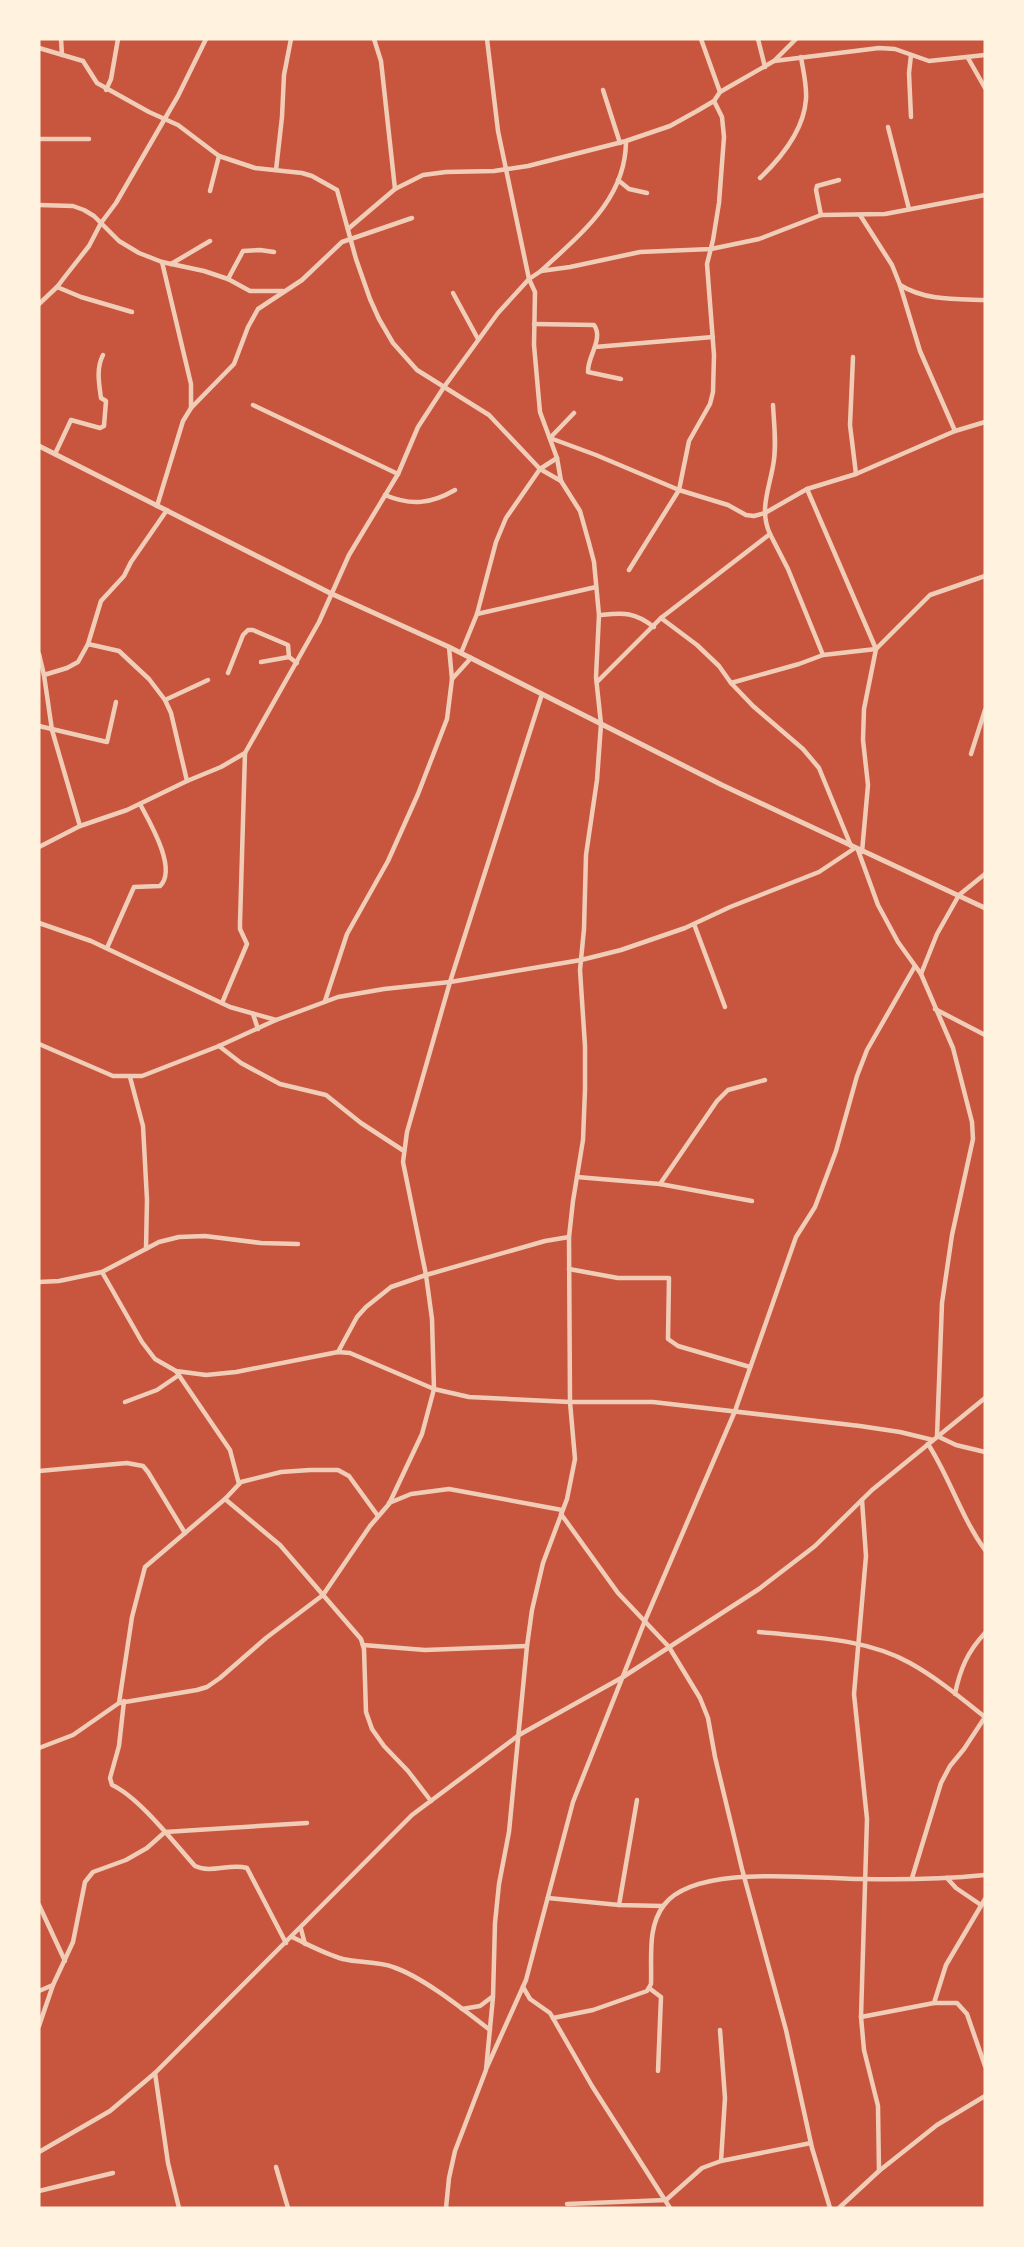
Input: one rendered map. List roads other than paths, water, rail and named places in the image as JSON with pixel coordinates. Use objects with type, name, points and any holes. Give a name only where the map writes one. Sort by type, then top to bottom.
[{"type":"street","points":[[61,39],[62,55]]},
{"type":"street","points":[[106,90],[111,80],[118,39]]},
{"type":"street","points":[[39,304],[57,287],[88,246],[100,223],[122,193],[165,119],[206,39]]},
{"type":"street","points":[[276,170],[284,75],[291,39]]},
{"type":"street","points":[[374,39],[381,60],[395,189]]},
{"type":"street","points":[[487,39],[498,131],[529,279],[535,292],[534,324],[540,412],[557,458],[561,481]]},
{"type":"street","points":[[701,39],[720,92]]},
{"type":"street","points":[[758,39],[765,67]]},
{"type":"street","points":[[348,229],[395,189],[423,175],[528,166],[620,143],[669,126],[714,100],[720,92],[774,61],[796,39]]},
{"type":"street","points":[[760,178],[788,145],[805,106],[806,96],[798,58],[791,46]]},
{"type":"street","points":[[39,48],[82,61],[97,83],[106,90],[178,125],[219,156],[255,168],[312,176],[337,190],[370,298],[379,320],[393,342],[417,370],[489,415],[540,469],[561,481],[580,511],[594,562],[599,615],[597,682],[601,724],[597,780],[586,855],[584,929],[580,960],[585,1046],[583,1140],[569,1237],[568,1269],[570,1402],[575,1459],[567,1499],[543,1563],[532,1610],[509,1832],[499,1884],[495,1923],[493,1996],[486,2070]]},
{"type":"street","points":[[774,61],[879,48],[895,49],[929,61],[985,56]]},
{"type":"street","points":[[911,55],[909,73],[911,117]]},
{"type":"street","points":[[968,58],[985,88]]},
{"type":"street","points":[[603,90],[620,143]]},
{"type":"street","points":[[630,570],[679,490],[689,441],[710,404],[713,392],[713,337],[707,272],[719,203],[724,137],[722,117],[714,100]]},
{"type":"street","points":[[888,128],[909,209]]},
{"type":"street","points":[[39,139],[89,139]]},
{"type":"street","points":[[222,1003],[247,944],[240,929],[245,753],[319,622],[330,593],[349,555],[398,474],[418,427],[498,313],[529,279],[541,271],[590,226],[599,214],[618,180],[626,158],[626,141]]},
{"type":"street","points":[[210,191],[219,156]]},
{"type":"street","points":[[618,180],[629,189],[647,193]]},
{"type":"street","points":[[822,215],[817,186],[839,180]]},
{"type":"street","points":[[541,271],[640,252],[711,249],[759,239],[822,215],[885,214],[985,195]]},
{"type":"street","points":[[39,205],[73,206],[84,210],[119,242],[162,262],[204,271],[228,279],[250,291],[283,291]]},
{"type":"street","points":[[860,215],[892,264],[920,351],[955,431]]},
{"type":"street","points":[[157,506],[174,455],[179,429],[191,408],[234,364],[248,327],[258,309],[302,280],[333,250],[350,238],[412,218]]},
{"type":"street","points":[[171,264],[210,241]]},
{"type":"street","points":[[228,279],[243,251],[274,252]]},
{"type":"street","points":[[162,262],[191,384],[191,408]]},
{"type":"street","points":[[900,285],[913,293],[933,298],[985,300]]},
{"type":"street","points":[[57,287],[81,297],[132,312]]},
{"type":"street","points":[[453,293],[478,339]]},
{"type":"street","points":[[534,324],[594,325],[597,328],[595,347],[588,372],[621,379]]},
{"type":"street","points":[[595,347],[713,337]]},
{"type":"street","points":[[55,454],[72,420],[100,428],[104,426],[106,401],[101,398],[99,371],[99,363],[103,355]]},
{"type":"street","points":[[853,357],[850,425],[856,474]]},
{"type":"street","points":[[254,405],[398,474]]},
{"type":"street","points":[[773,405],[773,466],[768,481],[766,526],[788,569],[823,655]]},
{"type":"street","points":[[550,438],[573,413]]},
{"type":"street","points":[[550,438],[597,455],[679,490],[728,505],[746,515],[765,513],[807,489],[856,474],[955,431],[985,422]]},
{"type":"street","points":[[39,446],[330,593],[449,647],[722,785],[985,908]]},
{"type":"street","points":[[461,653],[477,614],[501,529],[525,488],[540,469],[557,458]]},
{"type":"street","points":[[807,489],[876,649]]},
{"type":"street","points":[[385,495],[405,502],[429,502],[455,490]]},
{"type":"street","points":[[44,675],[78,662],[88,644],[101,601],[124,576],[166,510]]},
{"type":"street","points":[[597,682],[661,618],[770,534]]},
{"type":"street","points":[[39,1044],[113,1076],[148,1075],[325,1001],[384,989],[580,960],[621,950],[694,924],[730,907],[819,872],[856,849],[868,785],[863,740],[864,709],[876,649],[930,595],[985,576]]},
{"type":"street","points":[[477,614],[596,586]]},
{"type":"street","points":[[599,615],[626,613],[640,616],[654,627]]},
{"type":"street","points":[[661,618],[697,645],[719,666],[731,683],[753,706],[803,749],[819,768],[856,849],[878,905],[921,974],[956,1056],[973,1131],[952,1235],[942,1303],[935,1438]]},
{"type":"street","points":[[228,673],[243,635],[248,630],[288,645],[289,657]]},
{"type":"street","points":[[88,644],[119,651],[149,679],[165,700],[171,713],[187,781]]},
{"type":"street","points":[[325,1001],[347,934],[388,861],[431,763],[447,719],[452,679],[449,647]]},
{"type":"street","points":[[731,683],[823,655],[876,649]]},
{"type":"street","points":[[39,654],[52,730],[80,826]]},
{"type":"street","points":[[261,662],[289,657],[297,663]]},
{"type":"street","points":[[452,679],[471,658]]},
{"type":"street","points":[[165,700],[208,680]]},
{"type":"street","points":[[39,1748],[73,1735],[122,1702],[207,1687],[322,1595],[389,1504],[422,1434],[434,1389],[432,1319],[426,1275],[403,1162],[404,1151],[450,981],[542,694]]},
{"type":"street","points":[[39,726],[107,742],[116,702]]},
{"type":"street","points":[[971,754],[985,710]]},
{"type":"street","points":[[979,732],[985,735]]},
{"type":"street","points":[[39,847],[80,826],[127,810],[221,767],[245,753]]},
{"type":"street","points":[[107,948],[135,887],[160,886],[164,881],[163,851],[140,804]]},
{"type":"street","points":[[921,974],[937,934],[959,895],[985,874]]},
{"type":"street","points":[[39,923],[91,940],[222,1003],[276,1020]]},
{"type":"street","points":[[694,924],[725,1007]]},
{"type":"street","points":[[446,2208],[448,2178],[454,2151],[486,2070],[523,1987],[573,1802],[644,1623],[735,1411],[796,1237],[815,1207],[836,1151],[857,1076],[867,1050],[915,966]]},
{"type":"street","points":[[935,1009],[985,1035]]},
{"type":"street","points":[[253,1014],[258,1029]]},
{"type":"street","points":[[219,1046],[241,1063],[280,1084],[326,1095],[361,1123],[404,1151]]},
{"type":"street","points":[[130,1077],[143,1126],[147,1200],[146,1249]]},
{"type":"street","points":[[660,1184],[728,1090],[765,1080]]},
{"type":"street","points":[[577,1177],[660,1184],[752,1201]]},
{"type":"street","points":[[39,1282],[59,1281],[102,1272],[159,1242],[179,1237],[205,1236],[261,1243],[298,1244]]},
{"type":"street","points":[[338,1352],[357,1317],[391,1287],[545,1241],[569,1237]]},
{"type":"street","points":[[568,1269],[618,1278],[669,1278],[668,1340],[678,1346],[750,1367]]},
{"type":"street","points":[[102,1272],[142,1342],[155,1359],[178,1373],[230,1450],[239,1484]]},
{"type":"street","points":[[125,1402],[157,1390],[178,1373],[206,1375],[236,1372],[338,1352],[364,1358],[434,1389],[469,1397],[570,1402],[643,1401],[900,1432],[935,1438],[985,1452]]},
{"type":"street","points":[[39,2152],[110,2111],[155,2073],[412,1815],[519,1735],[623,1677],[759,1588],[806,1553],[862,1500],[985,1398]]},
{"type":"street","points":[[928,1444],[939,1461],[962,1512],[985,1550]]},
{"type":"street","points":[[39,1471],[126,1463],[143,1466],[185,1533]]},
{"type":"street","points":[[286,1943],[247,1868],[238,1866],[201,1869],[195,1866],[165,1832],[111,1782],[112,1766],[122,1730],[122,1702],[132,1617],[142,1574],[149,1563],[243,1481],[281,1472],[338,1470],[350,1476],[378,1516]]},
{"type":"street","points":[[389,1504],[411,1494],[449,1489],[562,1512],[618,1593],[669,1647],[700,1698],[708,1718],[715,1757],[744,1876],[786,2030],[811,2143],[830,2208]]},
{"type":"street","points":[[225,1499],[280,1545],[353,1628],[363,1645],[366,1712],[372,1729],[431,1801]]},
{"type":"street","points":[[862,1500],[866,1556],[854,1694],[867,1819],[861,2017],[864,2050],[878,2106],[879,2171]]},
{"type":"street","points":[[759,1632],[858,1645],[909,1662],[985,1717],[950,1766],[941,1783],[912,1878]]},
{"type":"street","points":[[955,1694],[965,1660],[971,1648],[985,1633]]},
{"type":"street","points":[[363,1645],[425,1650],[527,1646]]},
{"type":"street","points":[[619,1905],[637,1800]]},
{"type":"street","points":[[39,2026],[52,1985],[73,1942],[87,1877],[93,1872],[126,1860],[147,1848],[165,1832],[307,1823]]},
{"type":"street","points":[[553,2018],[615,2004],[646,1991],[649,1988],[651,1974],[651,1942],[663,1906],[676,1892],[697,1884],[744,1876],[864,1879],[985,1875]]},
{"type":"street","points":[[947,1878],[956,1888],[981,1905]]},
{"type":"street","points":[[548,1898],[619,1905],[663,1906]]},
{"type":"street","points":[[934,2003],[946,1965],[985,1899]]},
{"type":"street","points":[[39,1905],[65,1961]]},
{"type":"street","points":[[300,1929],[305,1944]]},
{"type":"street","points":[[292,1937],[323,1953],[344,1959],[392,1966],[438,1992],[490,2030]]},
{"type":"street","points":[[39,1991],[52,1985]]},
{"type":"street","points":[[523,1987],[530,1999],[550,2013],[592,2086],[670,2208]]},
{"type":"street","points":[[649,1988],[661,1997],[658,2071]]},
{"type":"street","points":[[462,2009],[480,2006],[493,1996]]},
{"type":"street","points":[[516,2001],[530,1999]]},
{"type":"street","points":[[861,2017],[934,2003],[951,2002],[962,2007],[967,2014],[985,2066]]},
{"type":"street","points":[[720,2030],[725,2098],[721,2161]]},
{"type":"street","points":[[155,2073],[168,2163],[179,2208]]},
{"type":"street","points":[[839,2208],[879,2171],[937,2126],[985,2096]]},
{"type":"street","points":[[567,2204],[666,2200],[693,2173],[702,2168],[721,2161],[811,2143]]},
{"type":"street","points":[[276,2168],[288,2208]]},
{"type":"street","points":[[39,2191],[113,2173]]}]
